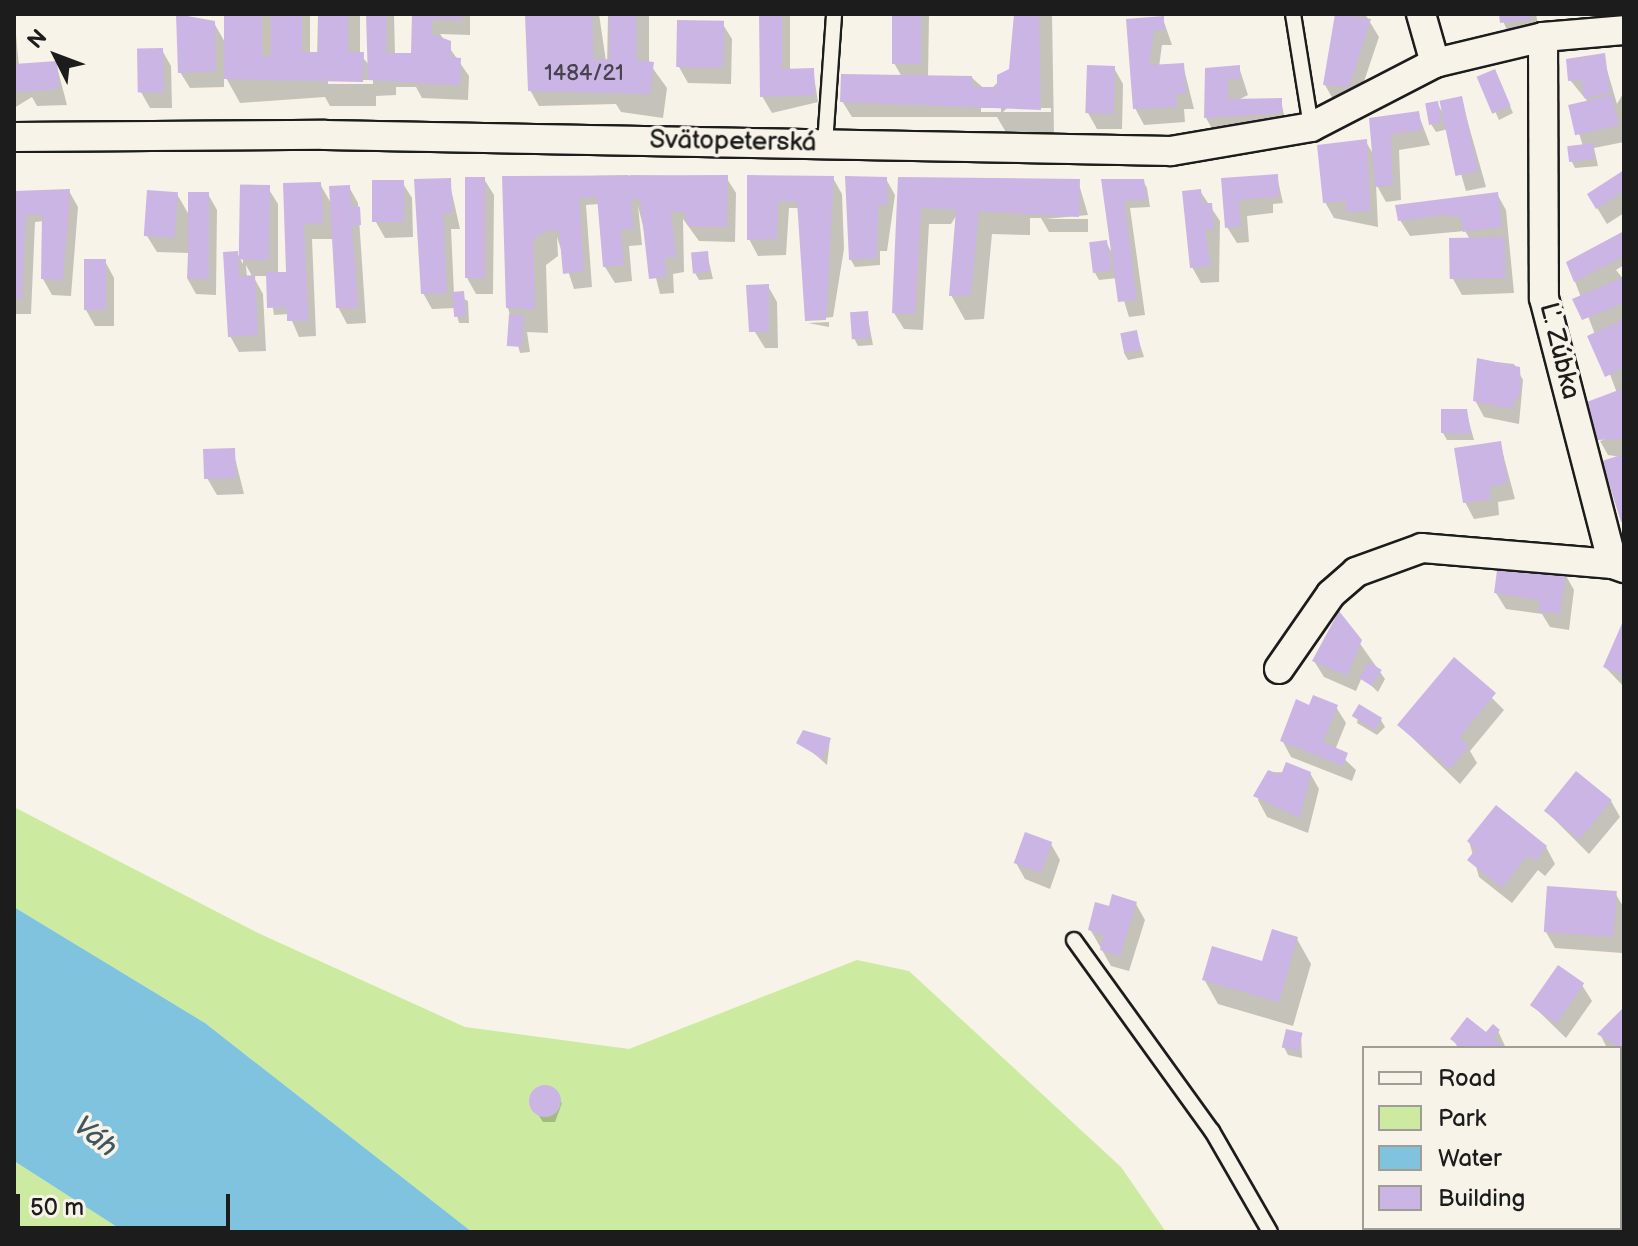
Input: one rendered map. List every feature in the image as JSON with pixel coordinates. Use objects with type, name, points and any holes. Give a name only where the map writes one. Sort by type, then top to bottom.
[{"type":"street","points":[[1421,14],[1435,63]]},
{"type":"street","name":"Svätopeterská","points":[[14,137],[825,144],[1171,151],[1311,127],[1435,63],[1543,37],[1624,30]]},
{"type":"street","name":"Ľ. Zúbka","points":[[1279,669],[1348,579],[1422,548],[1618,566],[1544,298],[1543,37]]},
{"type":"lane","points":[[825,144],[834,14]]},
{"type":"lane","points":[[1293,14],[1311,127]]},
{"type":"lane","points":[[1074,940],[1212,1131],[1270,1232]]},
{"type":"green space","points":[[14,807],[258,933],[465,1027],[629,1049],[857,960],[909,971],[1121,1167],[1166,1232],[472,1232],[205,1023],[14,907]]},
{"type":"green space","points":[[14,1161],[125,1232],[14,1232]]},
{"type":"water","name":"Váh","points":[[14,907],[205,1023],[472,1232],[125,1232],[14,1161]]},
{"type":"building","points":[[176,14],[215,21],[216,71],[178,73]]},
{"type":"building","points":[[224,14],[262,14],[262,56],[271,56],[271,14],[302,14],[302,52],[318,52],[318,14],[348,14],[348,52],[364,52],[363,82],[224,79]]},
{"type":"building","points":[[366,14],[386,14],[387,53],[411,53],[412,14],[462,14],[462,20],[432,19],[432,34],[451,41],[451,57],[461,58],[460,85],[368,80]]},
{"type":"building","points":[[525,14],[592,14],[594,60],[610,59],[609,14],[636,14],[637,60],[654,62],[650,94],[528,91]]},
{"type":"building","points":[[759,14],[782,14],[782,69],[814,68],[815,95],[760,97]]},
{"type":"building","points":[[892,14],[921,14],[921,64],[892,64]]},
{"type":"building","points":[[1014,14],[1039,14],[1041,110],[840,102],[841,74],[972,76],[973,87],[997,87],[997,75],[1009,69]]},
{"type":"building","points":[[1335,14],[1371,19],[1349,87],[1323,85]]},
{"type":"building","points":[[1499,14],[1531,14],[1532,19],[1500,23]]},
{"type":"building","points":[[1164,16],[1164,30],[1154,30],[1149,65],[1184,63],[1186,93],[1176,94],[1177,107],[1133,109],[1126,19]]},
{"type":"building","points":[[677,20],[724,21],[723,68],[676,67]]},
{"type":"building","points":[[137,48],[163,48],[164,92],[138,92]]},
{"type":"building","points":[[1605,53],[1610,93],[1584,98],[1582,80],[1568,81],[1566,59]]},
{"type":"building","points":[[57,61],[59,89],[16,92],[14,64]]},
{"type":"building","points":[[1087,65],[1115,66],[1113,114],[1085,113]]},
{"type":"building","points":[[1240,65],[1240,79],[1228,79],[1228,99],[1282,98],[1282,113],[1204,118],[1205,68]]},
{"type":"building","points":[[1495,69],[1511,106],[1492,114],[1477,77]]},
{"type":"building","points":[[1612,95],[1619,125],[1575,135],[1568,105]]},
{"type":"building","points":[[1462,96],[1478,171],[1456,176],[1440,101]]},
{"type":"building","points":[[1438,101],[1442,123],[1429,125],[1425,103]]},
{"type":"building","points":[[1419,111],[1422,130],[1391,134],[1393,185],[1375,187],[1369,118]]},
{"type":"building","points":[[1367,139],[1370,211],[1347,212],[1346,201],[1323,203],[1317,145]]},
{"type":"building","points":[[1593,143],[1595,159],[1569,162],[1567,146]]},
{"type":"building","points":[[1624,170],[1624,191],[1596,209],[1587,194]]},
{"type":"building","points":[[1278,174],[1279,196],[1239,200],[1241,226],[1225,228],[1221,178]]},
{"type":"building","points":[[728,175],[727,227],[688,226],[684,212],[671,212],[676,257],[665,258],[666,277],[649,279],[640,199],[631,199],[634,229],[621,230],[624,265],[603,267],[597,197],[579,198],[584,271],[563,274],[559,230],[545,231],[533,240],[535,309],[506,308],[502,176]]},
{"type":"building","points":[[747,175],[834,176],[826,320],[805,321],[797,201],[778,201],[777,239],[747,240]]},
{"type":"building","points":[[845,176],[887,177],[887,205],[878,206],[877,258],[849,260]]},
{"type":"building","points":[[465,177],[485,177],[485,278],[465,278]]},
{"type":"building","points":[[898,177],[1080,179],[1079,217],[979,211],[971,295],[949,296],[956,210],[921,208],[915,314],[892,313]]},
{"type":"building","points":[[451,178],[452,213],[443,213],[447,293],[421,294],[414,179]]},
{"type":"building","points":[[1101,179],[1144,179],[1147,200],[1124,201],[1137,300],[1118,302]]},
{"type":"building","points":[[372,180],[404,180],[404,222],[372,222]]},
{"type":"building","points":[[321,182],[323,223],[304,224],[308,321],[287,321],[287,307],[267,308],[266,272],[286,272],[283,183]]},
{"type":"building","points":[[240,184],[270,185],[269,260],[239,259]]},
{"type":"building","points":[[350,185],[351,205],[360,207],[361,225],[352,226],[358,308],[336,308],[329,186]]},
{"type":"building","points":[[70,189],[63,280],[41,279],[42,214],[26,215],[22,299],[14,299],[14,191]]},
{"type":"building","points":[[1201,189],[1202,203],[1212,203],[1214,229],[1205,230],[1211,266],[1190,268],[1182,191]]},
{"type":"building","points":[[147,190],[178,192],[175,238],[144,236]]},
{"type":"building","points":[[188,192],[209,192],[209,279],[188,279]]},
{"type":"building","points":[[1498,192],[1502,227],[1463,232],[1461,217],[1444,215],[1398,221],[1395,205]]},
{"type":"building","points":[[1624,231],[1624,256],[1574,282],[1566,262]]},
{"type":"building","points":[[1505,237],[1506,278],[1450,279],[1449,238]]},
{"type":"building","points":[[1107,240],[1111,271],[1093,273],[1089,242]]},
{"type":"building","points":[[238,251],[239,276],[255,275],[258,335],[228,337],[223,252]]},
{"type":"building","points":[[708,251],[710,272],[693,273],[691,252]]},
{"type":"building","points":[[84,259],[106,259],[106,310],[84,310]]},
{"type":"building","points":[[1624,277],[1624,303],[1582,320],[1572,299]]},
{"type":"building","points":[[769,284],[769,332],[749,332],[746,285]]},
{"type":"building","points":[[464,291],[466,316],[454,317],[452,292]]},
{"type":"building","points":[[868,311],[870,338],[852,339],[850,312]]},
{"type":"building","points":[[509,314],[524,315],[522,347],[507,346]]},
{"type":"building","points":[[1624,319],[1624,368],[1605,377],[1587,336]]},
{"type":"building","points":[[1137,330],[1141,350],[1124,353],[1120,333]]},
{"type":"building","points":[[1477,358],[1520,367],[1521,391],[1511,409],[1473,401]]},
{"type":"building","points":[[1624,388],[1624,439],[1597,440],[1584,403]]},
{"type":"building","points":[[1441,409],[1467,409],[1471,434],[1441,433]]},
{"type":"building","points":[[1501,441],[1508,483],[1490,486],[1491,499],[1463,503],[1454,448]]},
{"type":"building","points":[[235,448],[236,478],[204,479],[203,449]]},
{"type":"building","points":[[1624,454],[1624,521],[1621,522],[1602,461]]},
{"type":"building","points":[[1498,563],[1566,572],[1560,614],[1538,611],[1540,600],[1494,593]]},
{"type":"building","points":[[1339,611],[1362,640],[1347,676],[1312,661]]},
{"type":"building","points":[[1624,619],[1624,676],[1603,667]]},
{"type":"building","points":[[1454,657],[1496,693],[1459,738],[1469,746],[1450,769],[1397,725]]},
{"type":"building","points":[[1369,662],[1382,670],[1372,686],[1359,678]]},
{"type":"building","points":[[1313,695],[1338,705],[1323,742],[1348,753],[1343,766],[1280,741],[1296,699],[1309,705]]},
{"type":"building","points":[[1359,704],[1382,718],[1375,730],[1352,716]]},
{"type":"building","points":[[803,730],[831,738],[823,759],[796,743]]},
{"type":"building","points":[[1286,762],[1311,772],[1300,818],[1253,796],[1268,770],[1281,775]]},
{"type":"building","points":[[1576,771],[1612,800],[1580,840],[1544,811]]},
{"type":"building","points":[[1496,805],[1547,846],[1536,861],[1528,855],[1502,888],[1467,860],[1476,849],[1467,841]]},
{"type":"building","points":[[1025,832],[1052,842],[1041,873],[1014,863]]},
{"type":"building","points":[[1547,886],[1617,891],[1614,937],[1544,932]]},
{"type":"building","points":[[1112,894],[1137,902],[1120,956],[1100,950],[1104,935],[1088,930],[1095,902],[1109,906]]},
{"type":"building","points":[[1272,929],[1298,937],[1279,1002],[1202,980],[1212,946],[1262,961]]},
{"type":"building","points":[[1558,965],[1584,983],[1556,1023],[1530,1005]]},
{"type":"building","points":[[1624,1007],[1622,1058],[1622,1046],[1597,1034]]},
{"type":"building","points":[[1467,1017],[1486,1032],[1493,1024],[1500,1030],[1493,1038],[1503,1046],[1459,1046],[1450,1039]]},
{"type":"building","points":[[1286,1029],[1303,1033],[1298,1051],[1282,1048]]},
{"type":"building","points":[[545,1085],[556,1090],[561,1101],[556,1112],[545,1117],[534,1112],[529,1101],[534,1090]]}]
